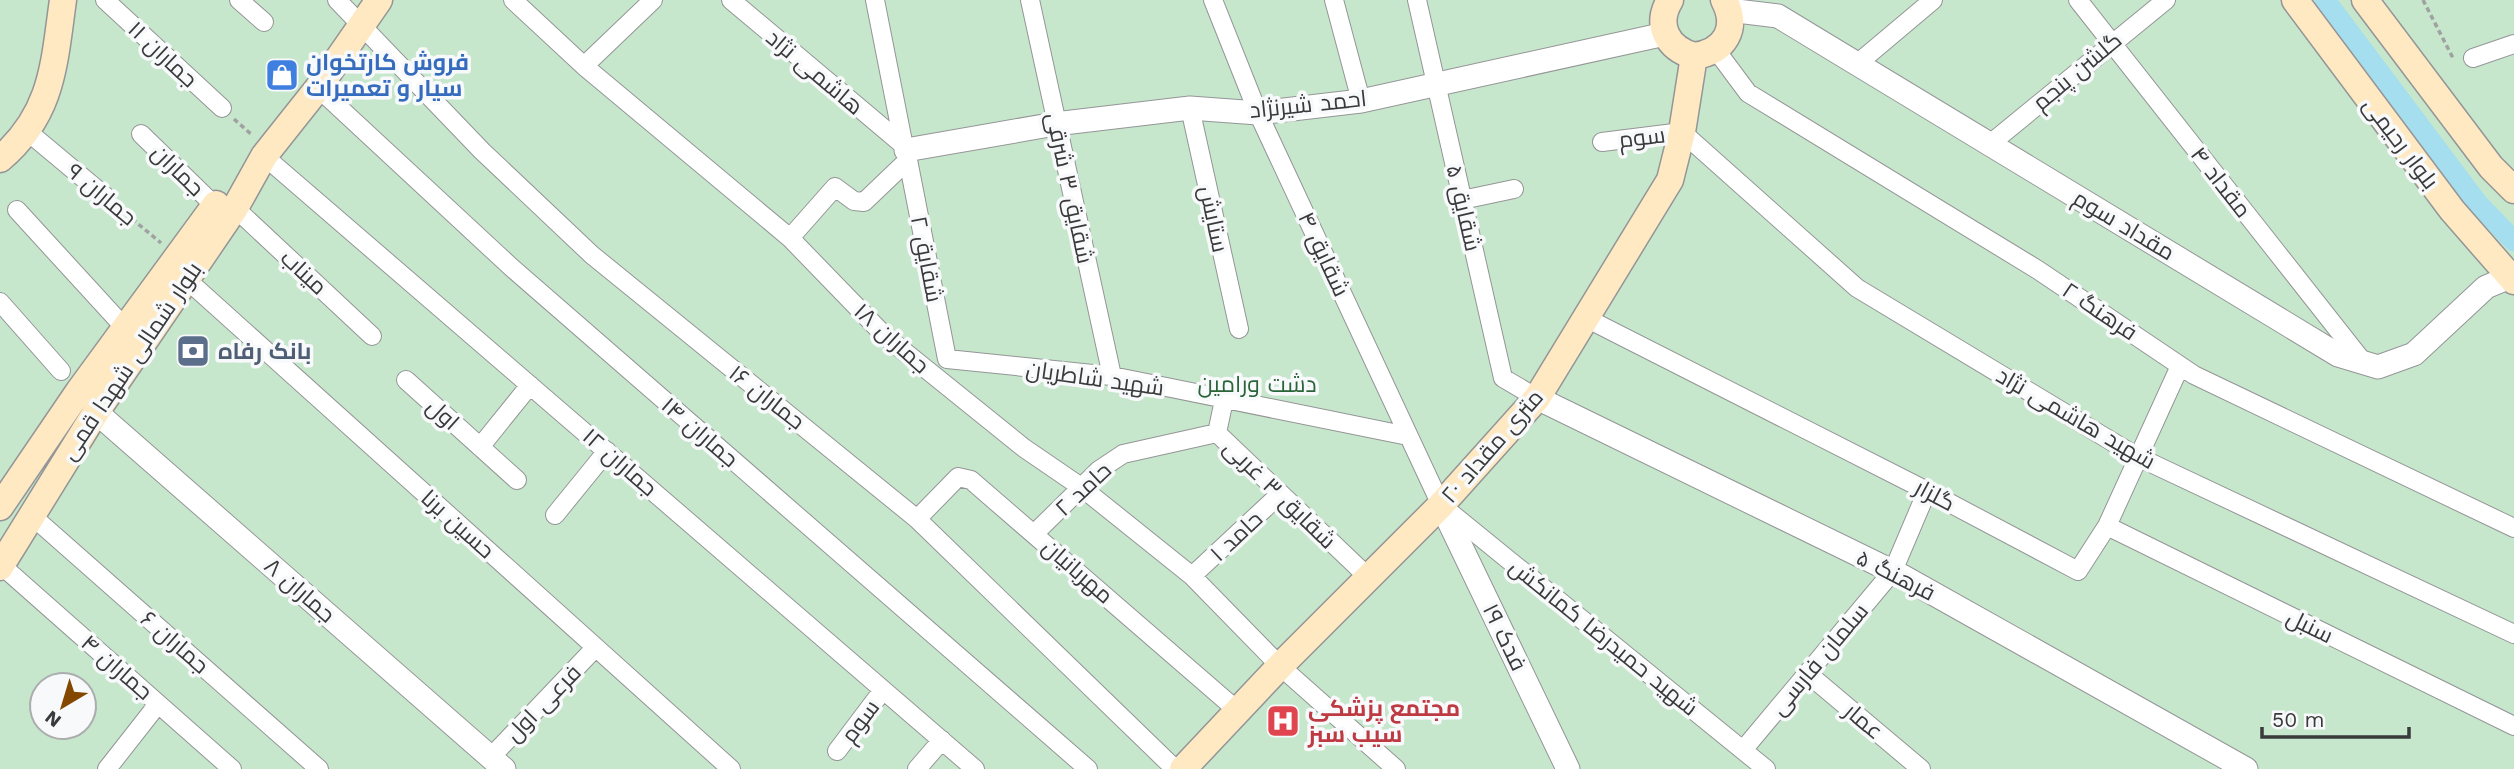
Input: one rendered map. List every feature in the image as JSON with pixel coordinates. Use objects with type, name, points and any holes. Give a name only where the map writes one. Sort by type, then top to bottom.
[{"type":"main road","points":[[0,159],[36,121],[51,82],[63,0]]},
{"type":"main road","name":"بلوار شمالی شهدا قمی","points":[[0,566],[96,412],[181,268],[262,149],[318,88],[379,0]]},
{"type":"main road","points":[[1670,0],[1662,21],[1665,34],[1672,45],[1705,53]]},
{"type":"main road","name":"بلوار رحیمی","points":[[2295,0],[2452,210],[2512,279]]},
{"type":"main road","points":[[2365,0],[2491,167],[2514,190]]},
{"type":"main road","name":"۲۰ متری مقداد","points":[[1183,769],[1280,666],[1441,505],[1537,398],[1670,180],[1705,53],[1730,32],[1726,5]]},
{"type":"main road","name":"بلوار شمالی شهدا قمی","points":[[0,507],[125,328],[181,268]]},
{"type":"street","name":"جماران ۱۱","points":[[105,0],[222,108]]},
{"type":"street","points":[[239,0],[264,22]]},
{"type":"street","name":"جماران ۱۶","points":[[337,0],[363,23],[482,151],[592,255],[917,519],[1175,769]]},
{"type":"street","name":"جماران ۱۸","points":[[513,0],[584,66],[790,238],[885,336],[1024,448],[1081,487],[1192,576],[1280,666],[1396,769]]},
{"type":"street","points":[[584,66],[653,0]]},
{"type":"street","name":"هاشمی نژاد","points":[[731,0],[905,151]]},
{"type":"street","name":"شقایق ۲","points":[[875,0],[947,359]]},
{"type":"street","name":"شقایق ۳ شرقی","points":[[1030,0],[1112,376]]},
{"type":"street","name":"شقایق ۴","points":[[1213,0],[1258,113],[1441,505]]},
{"type":"street","points":[[1334,0],[1361,101]]},
{"type":"street","name":"شقایق ۵","points":[[1417,0],[1503,378],[1537,398]]},
{"type":"street","points":[[1857,64],[1933,0]]},
{"type":"street","name":"مقداد ۴","points":[[2078,0],[2364,363]]},
{"type":"street","name":"گلشن پنجم","points":[[1990,144],[2111,42],[2166,0]]},
{"type":"street","name":"مقداد سوم","points":[[1726,5],[1778,16],[2338,355],[2378,367],[2414,354],[2486,287],[2512,279]]},
{"type":"street","name":"احمد شیرنژاد","points":[[905,151],[1055,124],[1190,108],[1258,113],[1361,101],[1665,34]]},
{"type":"street","points":[[2473,58],[2514,44]]},
{"type":"street","name":"فرهنگ ۲","points":[[1705,53],[1748,93],[2038,270],[2180,366],[2514,528]]},
{"type":"street","name":"جماران ۱۴","points":[[318,88],[511,267],[1088,769]]},
{"type":"street","name":"ستایش","points":[[1190,108],[1239,329]]},
{"type":"street","name":"جماران ۹","points":[[27,131],[106,197]]},
{"type":"street","name":"سوم","points":[[1602,142],[1682,132]]},
{"type":"street","name":"شهید هاشمی نژاد","points":[[1682,132],[1857,288],[2136,456],[2514,634]]},
{"type":"street","name":"جماران","points":[[141,134],[225,207]]},
{"type":"street","name":"جماران ۱۲","points":[[262,149],[530,385],[975,769]]},
{"type":"street","points":[[790,238],[835,187],[854,201],[864,202],[905,151]]},
{"type":"street","points":[[1462,200],[1514,189]]},
{"type":"street","name":"میناب","points":[[225,207],[372,336]]},
{"type":"street","points":[[17,210],[125,328]]},
{"type":"street","name":"حسین برنا","points":[[181,268],[595,648],[731,769]]},
{"type":"street","points":[[0,302],[61,372]]},
{"type":"street","name":"گلزار","points":[[1586,318],[2078,571],[2107,526],[2136,456],[2180,366]]},
{"type":"street","points":[[934,376],[947,359]]},
{"type":"street","name":"شهید شاطریان","points":[[947,359],[1112,376],[1408,436]]},
{"type":"street","name":"اول","points":[[406,380],[517,480]]},
{"type":"street","name":"اول","points":[[480,447],[530,385]]},
{"type":"street","name":"فرهنگ ۵","points":[[1537,398],[1893,571],[2246,769]]},
{"type":"street","name":"شقایق ۳ غربی","points":[[1224,400],[1217,433],[1368,577]]},
{"type":"street","name":"جماران ۸","points":[[96,412],[497,763]]},
{"type":"street","name":"حامد ۲","points":[[1035,533],[1098,470],[1123,454],[1217,433]]},
{"type":"street","points":[[555,515],[607,451]]},
{"type":"street","name":"مهربانیان","points":[[917,519],[963,476],[1035,533],[1239,712]]},
{"type":"street","name":"سلمان فارسی","points":[[1742,750],[1893,571],[1927,491]]},
{"type":"street","name":"حامد ۱","points":[[1192,576],[1279,495]]},
{"type":"street","name":"شهید حمیدرضا کمانکش","points":[[1441,505],[1766,769]]},
{"type":"street","name":"فدک ۱۹","points":[[1441,505],[1568,769]]},
{"type":"street","name":"جماران ۶","points":[[31,515],[319,769]]},
{"type":"street","name":"سنبل","points":[[2107,526],[2514,726]]},
{"type":"street","name":"جماران ۴","points":[[0,566],[232,769]]},
{"type":"street","name":"فرعی اول","points":[[497,763],[595,648]]},
{"type":"street","name":"عمار","points":[[1807,673],[1921,769]]},
{"type":"street","name":"سوم","points":[[837,751],[883,690]]},
{"type":"street","points":[[107,769],[159,704]]},
{"type":"street","points":[[917,769],[942,740]]},
{"type":"path","points":[[2423,0],[2454,60],[2473,58]]},
{"type":"path","points":[[222,108],[262,149]]},
{"type":"path","name":"جماران ۹","points":[[106,197],[181,268]]},
{"type":"green space","name":"دشت ورامین","points":[[0,0],[2514,0],[2514,769],[0,769]]},
{"type":"waterway","points":[[2325,0],[2478,204],[2514,241]]},
{"type":"place","name":"فروش کارتخوان سیار و تعمیرات","points":[[282,75]]},
{"type":"place","name":"بانک رفاه","points":[[193,351]]},
{"type":"place","name":"مجتمع پزشکی سیب سبز","points":[[1283,721]]}]
